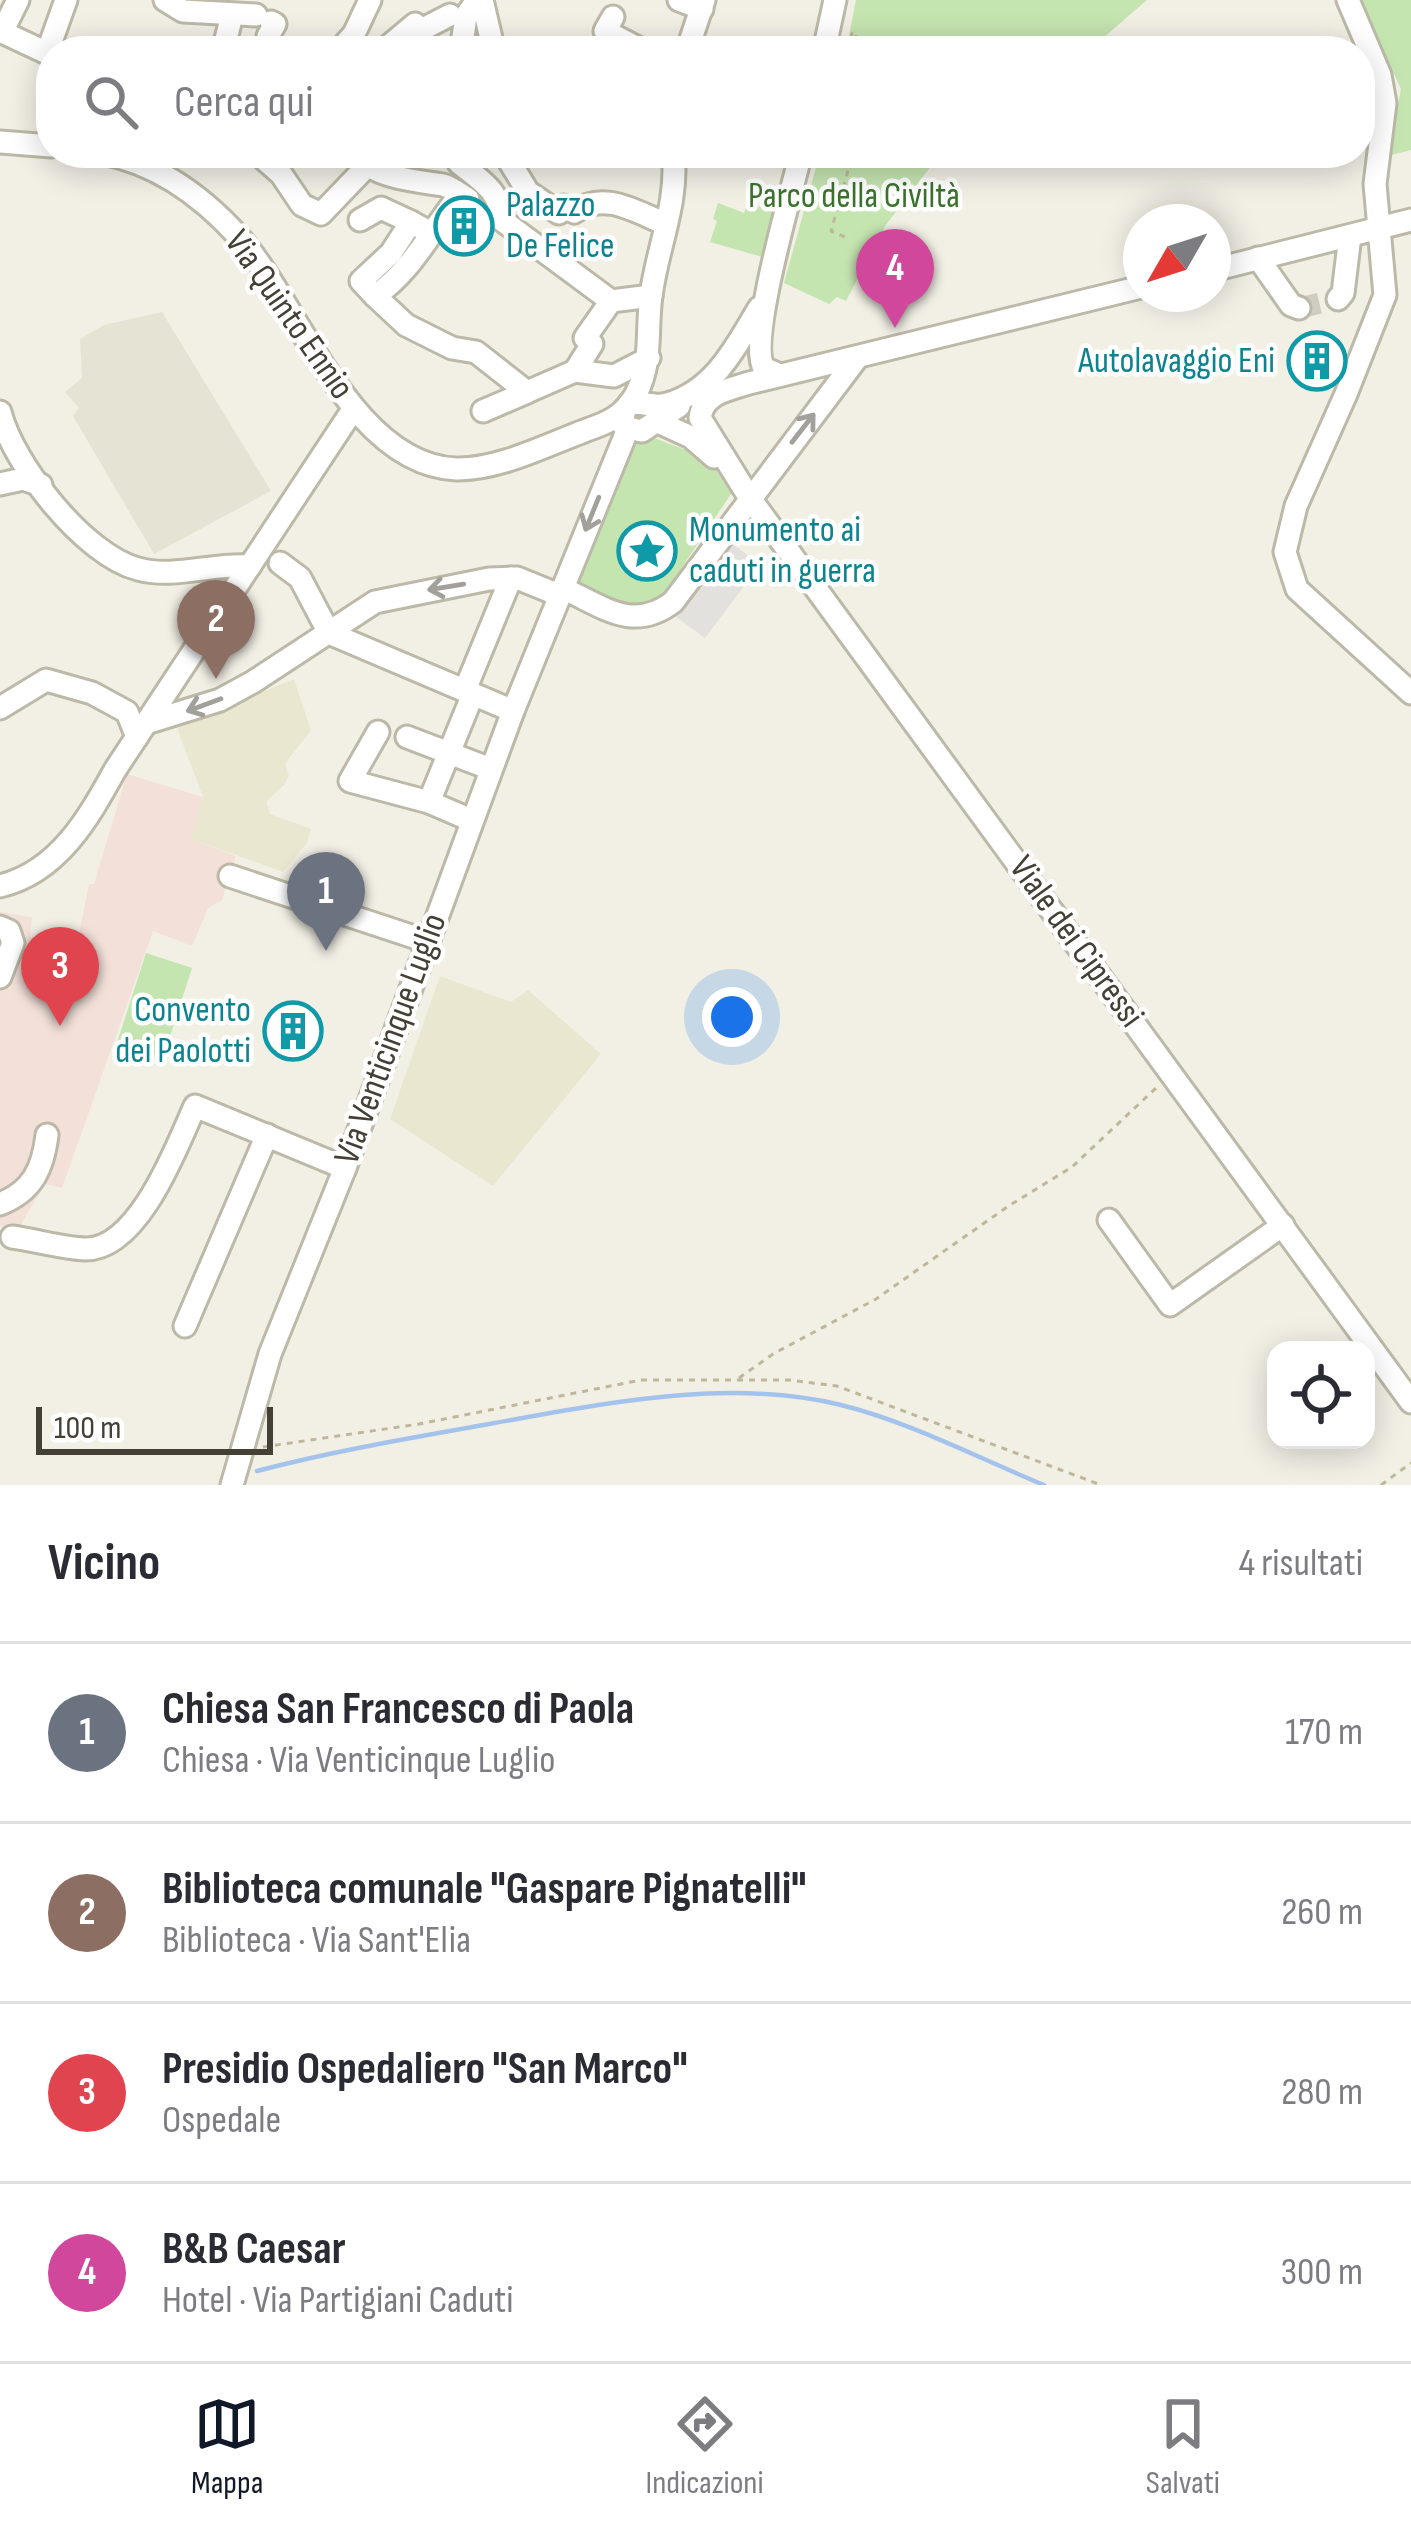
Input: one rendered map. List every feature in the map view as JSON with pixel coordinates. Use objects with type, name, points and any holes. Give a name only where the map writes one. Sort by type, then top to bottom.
[{"type":"street","points":[[18,0],[1,31],[36,48]]},
{"type":"street","points":[[53,36],[66,0]]},
{"type":"street","points":[[351,36],[370,0]]},
{"type":"street","points":[[400,36],[415,23],[422,35],[459,20],[480,0],[490,36]]},
{"type":"street","points":[[679,0],[703,4],[692,36]]},
{"type":"street","points":[[827,36],[835,0]]},
{"type":"street","points":[[1348,0],[1363,36]]},
{"type":"street","points":[[165,1],[183,11],[252,13],[275,24],[268,36]]},
{"type":"street","points":[[614,16],[605,31],[615,36]]},
{"type":"street","points":[[459,20],[460,36]]},
{"type":"street","points":[[1375,63],[1385,103],[1375,184],[1385,295],[1296,506],[1285,552],[1297,589],[1411,693]]},
{"type":"street","points":[[0,142],[36,145]]},
{"type":"street","name":"Via Quinto Ennio","points":[[149,168],[211,209],[241,240],[354,409],[383,437],[423,462],[473,468],[623,420]]},
{"type":"street","points":[[275,168],[302,205],[321,214],[358,168]]},
{"type":"street","points":[[387,168],[468,199],[488,185],[500,168]]},
{"type":"street","points":[[456,168],[452,190],[420,227],[404,273],[375,296],[406,325],[452,349],[476,352],[527,392]]},
{"type":"street","points":[[469,168],[500,203],[502,221],[611,301],[651,296]]},
{"type":"street","points":[[515,168],[528,192],[559,213],[564,206],[574,212],[602,200],[666,224]]},
{"type":"street","points":[[483,411],[575,371],[614,376],[650,358],[651,296],[674,189],[674,168]]},
{"type":"street","points":[[763,373],[758,354],[768,292],[797,168]]},
{"type":"street","points":[[360,220],[381,208],[420,227]]},
{"type":"street","points":[[1231,265],[1411,220]]},
{"type":"street","points":[[1338,299],[1343,292],[1350,236]]},
{"type":"street","points":[[1258,258],[1291,305],[1299,308]]},
{"type":"street","points":[[724,364],[768,292]]},
{"type":"street","points":[[623,420],[642,431],[684,403],[763,373],[806,370],[1123,292]]},
{"type":"street","points":[[575,371],[592,344],[585,338],[611,301]]},
{"type":"street","points":[[623,420],[699,389],[741,352],[763,373]]},
{"type":"street","name":"Via Venticinque Luglio","points":[[232,1485],[270,1354],[345,1168],[471,820],[650,358]]},
{"type":"street","points":[[142,730],[220,700],[375,602],[410,593],[511,578],[628,617],[658,613],[684,589],[744,490],[857,358]]},
{"type":"street","points":[[717,394],[704,403],[700,418],[744,490]]},
{"type":"street","points":[[0,886],[22,880],[67,844],[89,816],[354,409]]},
{"type":"street","points":[[0,412],[10,444],[85,541],[124,564],[161,572],[250,566]]},
{"type":"street","points":[[658,422],[691,437],[744,490]]},
{"type":"street","points":[[0,484],[23,479],[41,485]]},
{"type":"street","name":"Viale dei Cipressi","points":[[744,490],[1411,1402]]},
{"type":"street","points":[[280,562],[300,578],[329,633],[513,711]]},
{"type":"street","points":[[429,802],[511,578]]},
{"type":"street","points":[[0,708],[46,680],[61,681],[127,712],[142,730]]},
{"type":"street","points":[[378,732],[350,781],[429,802],[471,820]]},
{"type":"street","points":[[406,736],[491,769]]},
{"type":"street","points":[[230,876],[426,941]]},
{"type":"street","points":[[0,927],[8,931],[13,944],[0,976]]},
{"type":"street","points":[[11,1237],[90,1250],[119,1236],[161,1183],[195,1106],[345,1168]]},
{"type":"street","points":[[0,1204],[14,1198],[39,1172],[47,1135]]},
{"type":"street","points":[[184,1326],[267,1135]]},
{"type":"street","points":[[1109,1220],[1170,1305],[1283,1225]]},
{"type":"path","points":[[845,237],[831,231],[849,168]]},
{"type":"path","points":[[737,1379],[773,1354],[876,1299],[1072,1166],[1151,1090],[1175,1077]]},
{"type":"path","points":[[242,1450],[531,1405],[641,1380],[737,1379],[837,1386],[1101,1485]]},
{"type":"path","points":[[1382,1485],[1411,1463]]},
{"type":"shaded area","points":[[162,312],[271,491],[154,554],[73,416],[79,408],[65,392],[82,378],[80,339],[104,325]]},
{"type":"shaded area","points":[[732,543],[760,565],[705,638],[676,617]]},
{"type":"shaded area","points":[[294,679],[311,730],[285,764],[289,776],[284,785],[266,802],[270,814],[311,829],[307,843],[283,872],[191,839],[203,797],[178,731],[179,726]]},
{"type":"shaded area","points":[[127,774],[203,797],[191,839],[236,856],[222,900],[208,908],[192,946],[153,931],[62,1188],[45,1184],[18,1229],[0,1226],[0,912],[32,917],[30,937],[77,944],[89,884],[94,884]]},
{"type":"shaded area","points":[[440,976],[511,1002],[528,990],[601,1054],[493,1186],[390,1119]]},
{"type":"green space","points":[[856,0],[1147,0],[1105,36],[849,36]]},
{"type":"green space","points":[[1361,0],[1411,0],[1411,150],[1388,156],[1401,89]]},
{"type":"green space","name":"Parco della Civiltà","points":[[816,168],[929,168],[885,226],[846,301],[837,297],[829,304],[784,283]]},
{"type":"green space","points":[[718,203],[744,213],[747,204],[778,211],[766,258],[710,242]]},
{"type":"green space","points":[[646,435],[713,460],[733,491],[662,597],[631,607],[576,584],[626,455],[633,442]]},
{"type":"green space","points":[[146,953],[192,968],[163,1058],[117,1043]]},
{"type":"waterway","points":[[257,1471],[576,1409],[664,1397],[753,1393],[867,1412],[1044,1485]]},
{"type":"tunnel","points":[[1299,308],[1338,299]]},
{"type":"place","name":"Palazzo De Felice","points":[[464,226]]},
{"type":"place","name":"B&B Caesar","points":[[895,328]]},
{"type":"place","name":"Autolavaggio Eni","points":[[1317,361]]},
{"type":"place","name":"Monumento ai caduti in guerra","points":[[647,551]]},
{"type":"place","name":"Biblioteca comunale \"Gaspare Pignatelli\"","points":[[216,679]]},
{"type":"place","name":"Chiesa San Francesco di Paola","points":[[326,951]]},
{"type":"place","name":"Presidio Ospedaliero \"San Marco\"","points":[[60,1026]]},
{"type":"place","name":"Convento dei Paolotti","points":[[293,1031]]}]
